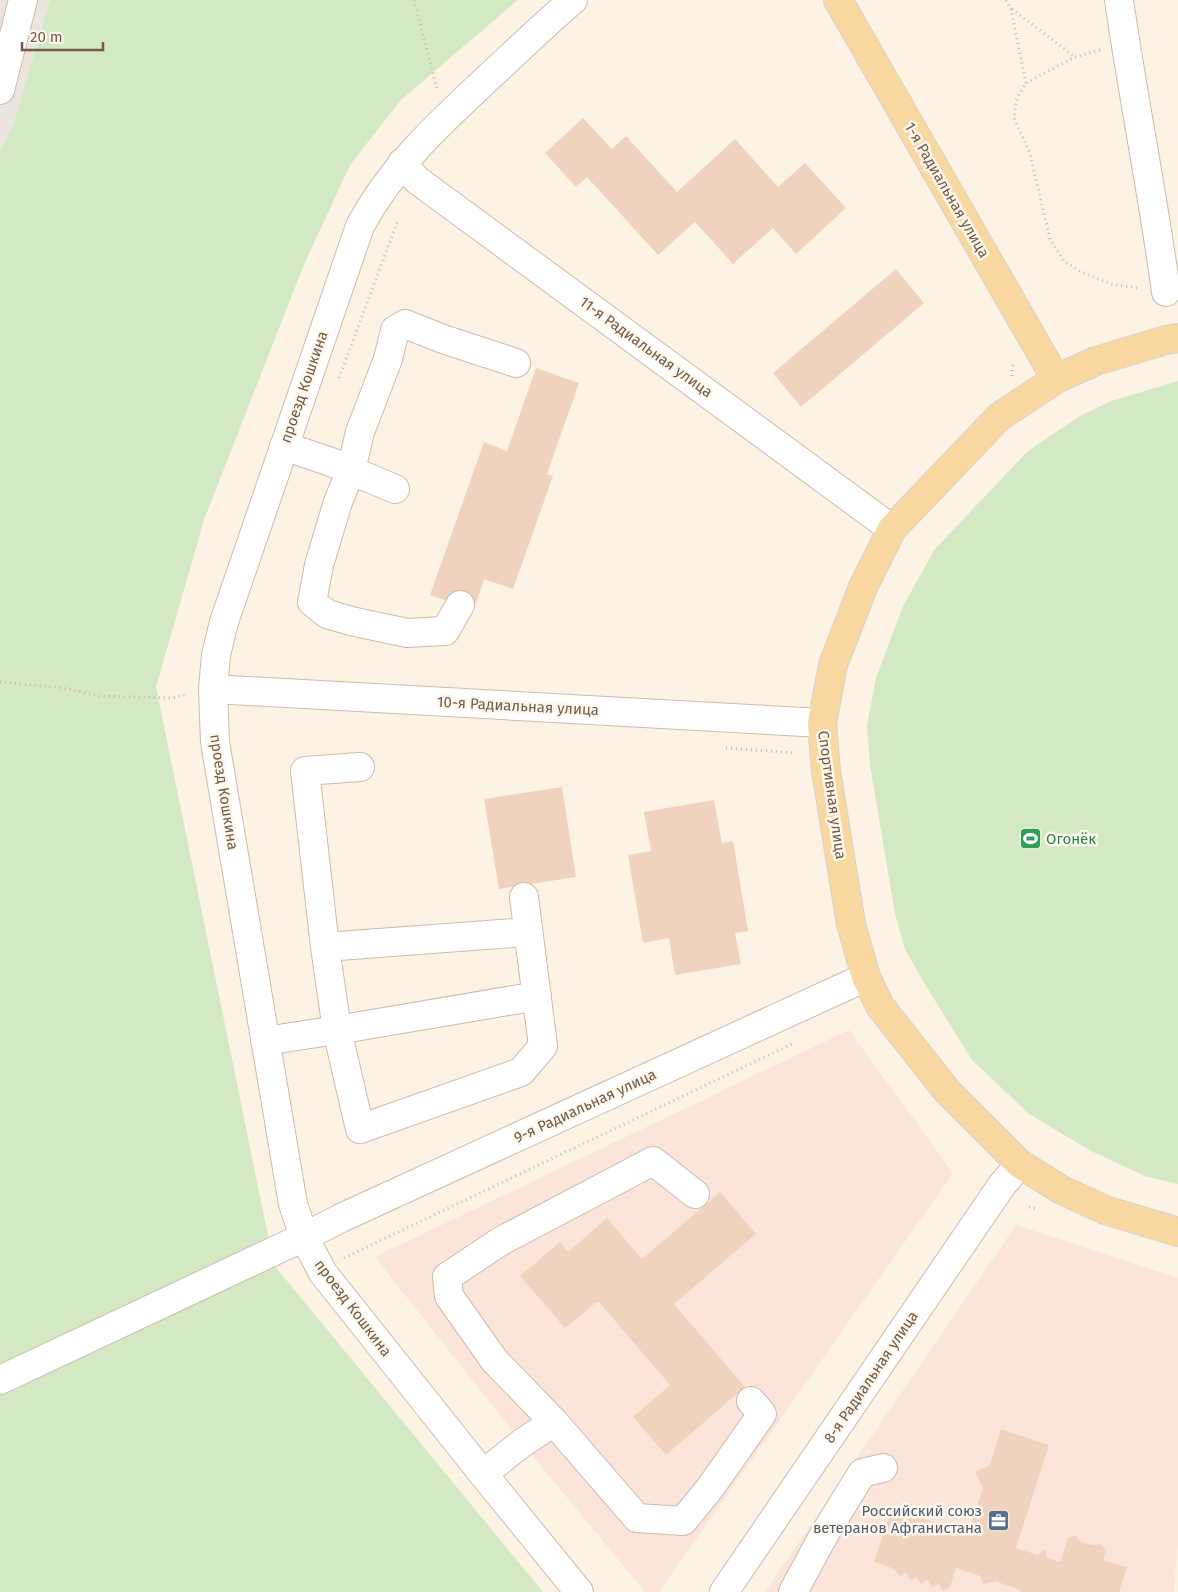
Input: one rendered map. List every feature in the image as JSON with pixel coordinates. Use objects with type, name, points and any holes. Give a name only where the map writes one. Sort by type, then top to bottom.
[{"type":"main road","name":"1-я Радиальная улица","points":[[838,0],[1056,379]]},
{"type":"main road","name":"Спортивная улица","points":[[1178,338],[1096,361],[1056,379],[999,417],[892,529],[863,587],[833,665],[822,723],[826,771],[851,924],[866,977],[880,1006],[947,1091],[1020,1164],[1060,1189],[1105,1210],[1178,1232]]},
{"type":"street","points":[[0,90],[22,0]]},
{"type":"street","name":"проезд Кошкина","points":[[573,0],[445,118],[402,163],[373,202],[360,226],[224,622],[216,655],[213,690],[215,742],[293,1204],[304,1237],[323,1273],[579,1592]]},
{"type":"street","points":[[1119,0],[1155,213],[1166,292]]},
{"type":"street","name":"11-я Радиальная улица","points":[[402,163],[417,180],[892,529]]},
{"type":"street","points":[[460,605],[445,631],[407,632],[351,621],[327,614],[312,602],[319,565],[338,502],[351,470],[360,432],[388,359],[395,330],[406,324],[443,339],[516,363]]},
{"type":"street","points":[[284,446],[395,488]]},
{"type":"street","name":"10-я Радиальная улица","points":[[213,690],[822,723]]},
{"type":"street","points":[[360,767],[304,771],[325,947],[338,1030],[360,1129],[521,1072],[543,1046],[524,897]]},
{"type":"street","points":[[325,947],[528,932]]},
{"type":"street","name":"9-я Радиальная улица","points":[[0,1380],[341,1218],[866,977]]},
{"type":"street","points":[[265,1041],[536,996]]},
{"type":"street","points":[[695,1194],[652,1161],[501,1241],[448,1277],[449,1296],[494,1360],[554,1422],[637,1518],[683,1521],[710,1488],[762,1414],[751,1401]]},
{"type":"street","name":"8-я Радиальная улица","points":[[724,1592],[996,1193],[1020,1164]]},
{"type":"street","points":[[483,1474],[522,1443],[554,1422]]},
{"type":"street","points":[[793,1592],[862,1473],[883,1468]]},
{"type":"path","points":[[414,0],[445,118]]},
{"type":"path","points":[[1006,0],[1011,8],[1075,57]]},
{"type":"path","points":[[1011,8],[1026,83]]},
{"type":"path","points":[[1125,43],[1075,57],[1026,83],[1016,100],[1014,118],[1030,154],[1050,239],[1064,261],[1081,272],[1110,284],[1166,292]]},
{"type":"path","points":[[0,682],[64,688],[98,696],[171,698],[213,690]]},
{"type":"path","points":[[337,1261],[801,1040]]},
{"type":"shaded area","points":[[0,0],[50,0],[14,122],[0,151]]},
{"type":"shaded area","points":[[849,1030],[953,1173],[659,1592],[645,1592],[522,1443],[375,1257]]},
{"type":"shaded area","points":[[1016,1225],[1178,1278],[1178,1542],[1174,1592],[765,1592]]},
{"type":"green space","points":[[50,0],[518,0],[400,101],[350,165],[303,267],[204,520],[156,687],[274,1265],[543,1592],[0,1592],[0,151],[14,122]]},
{"type":"green space","name":"Огонёк","points":[[1178,381],[1178,1184],[1145,1176],[1091,1151],[1029,1114],[972,1060],[905,949],[895,914],[870,765],[867,726],[876,678],[903,606],[935,549],[1028,451],[1080,416],[1111,401]]},
{"type":"building","points":[[583,118],[612,149],[626,136],[677,192],[735,139],[778,187],[805,163],[846,208],[796,254],[773,228],[733,264],[695,222],[658,255],[587,177],[576,187],[545,153]]},
{"type":"building","points":[[896,269],[924,303],[801,407],[773,373]]},
{"type":"building","points":[[536,368],[579,383],[547,474],[553,476],[513,589],[484,579],[474,610],[430,595],[484,442],[507,451]]},
{"type":"building","points":[[562,787],[576,877],[499,889],[484,799]]},
{"type":"building","points":[[714,800],[722,843],[733,841],[748,931],[735,933],[741,964],[675,975],[669,938],[643,943],[628,855],[651,851],[644,812]]},
{"type":"building","points":[[720,1192],[756,1234],[674,1304],[745,1387],[666,1455],[633,1417],[670,1385],[598,1301],[565,1328],[520,1276],[560,1242],[568,1252],[607,1218],[642,1259]]},
{"type":"building","name":"Российский союз ветеранов Афганистана","points":[[1001,1429],[1049,1445],[1016,1548],[1038,1555],[1045,1549],[1047,1558],[1060,1562],[1068,1538],[1076,1535],[1081,1542],[1093,1545],[1102,1544],[1106,1551],[1103,1560],[1127,1567],[1119,1592],[1021,1592],[995,1581],[984,1585],[980,1576],[956,1568],[950,1587],[943,1591],[939,1584],[932,1587],[928,1580],[921,1584],[917,1577],[910,1580],[906,1573],[899,1577],[895,1569],[874,1562],[892,1508],[968,1533],[983,1488],[975,1472],[990,1465]]},
{"type":"place","name":"Огонёк","points":[[1030,839]]},
{"type":"place","name":"Российский союз ветеранов Афганистана","points":[[998,1520]]}]
